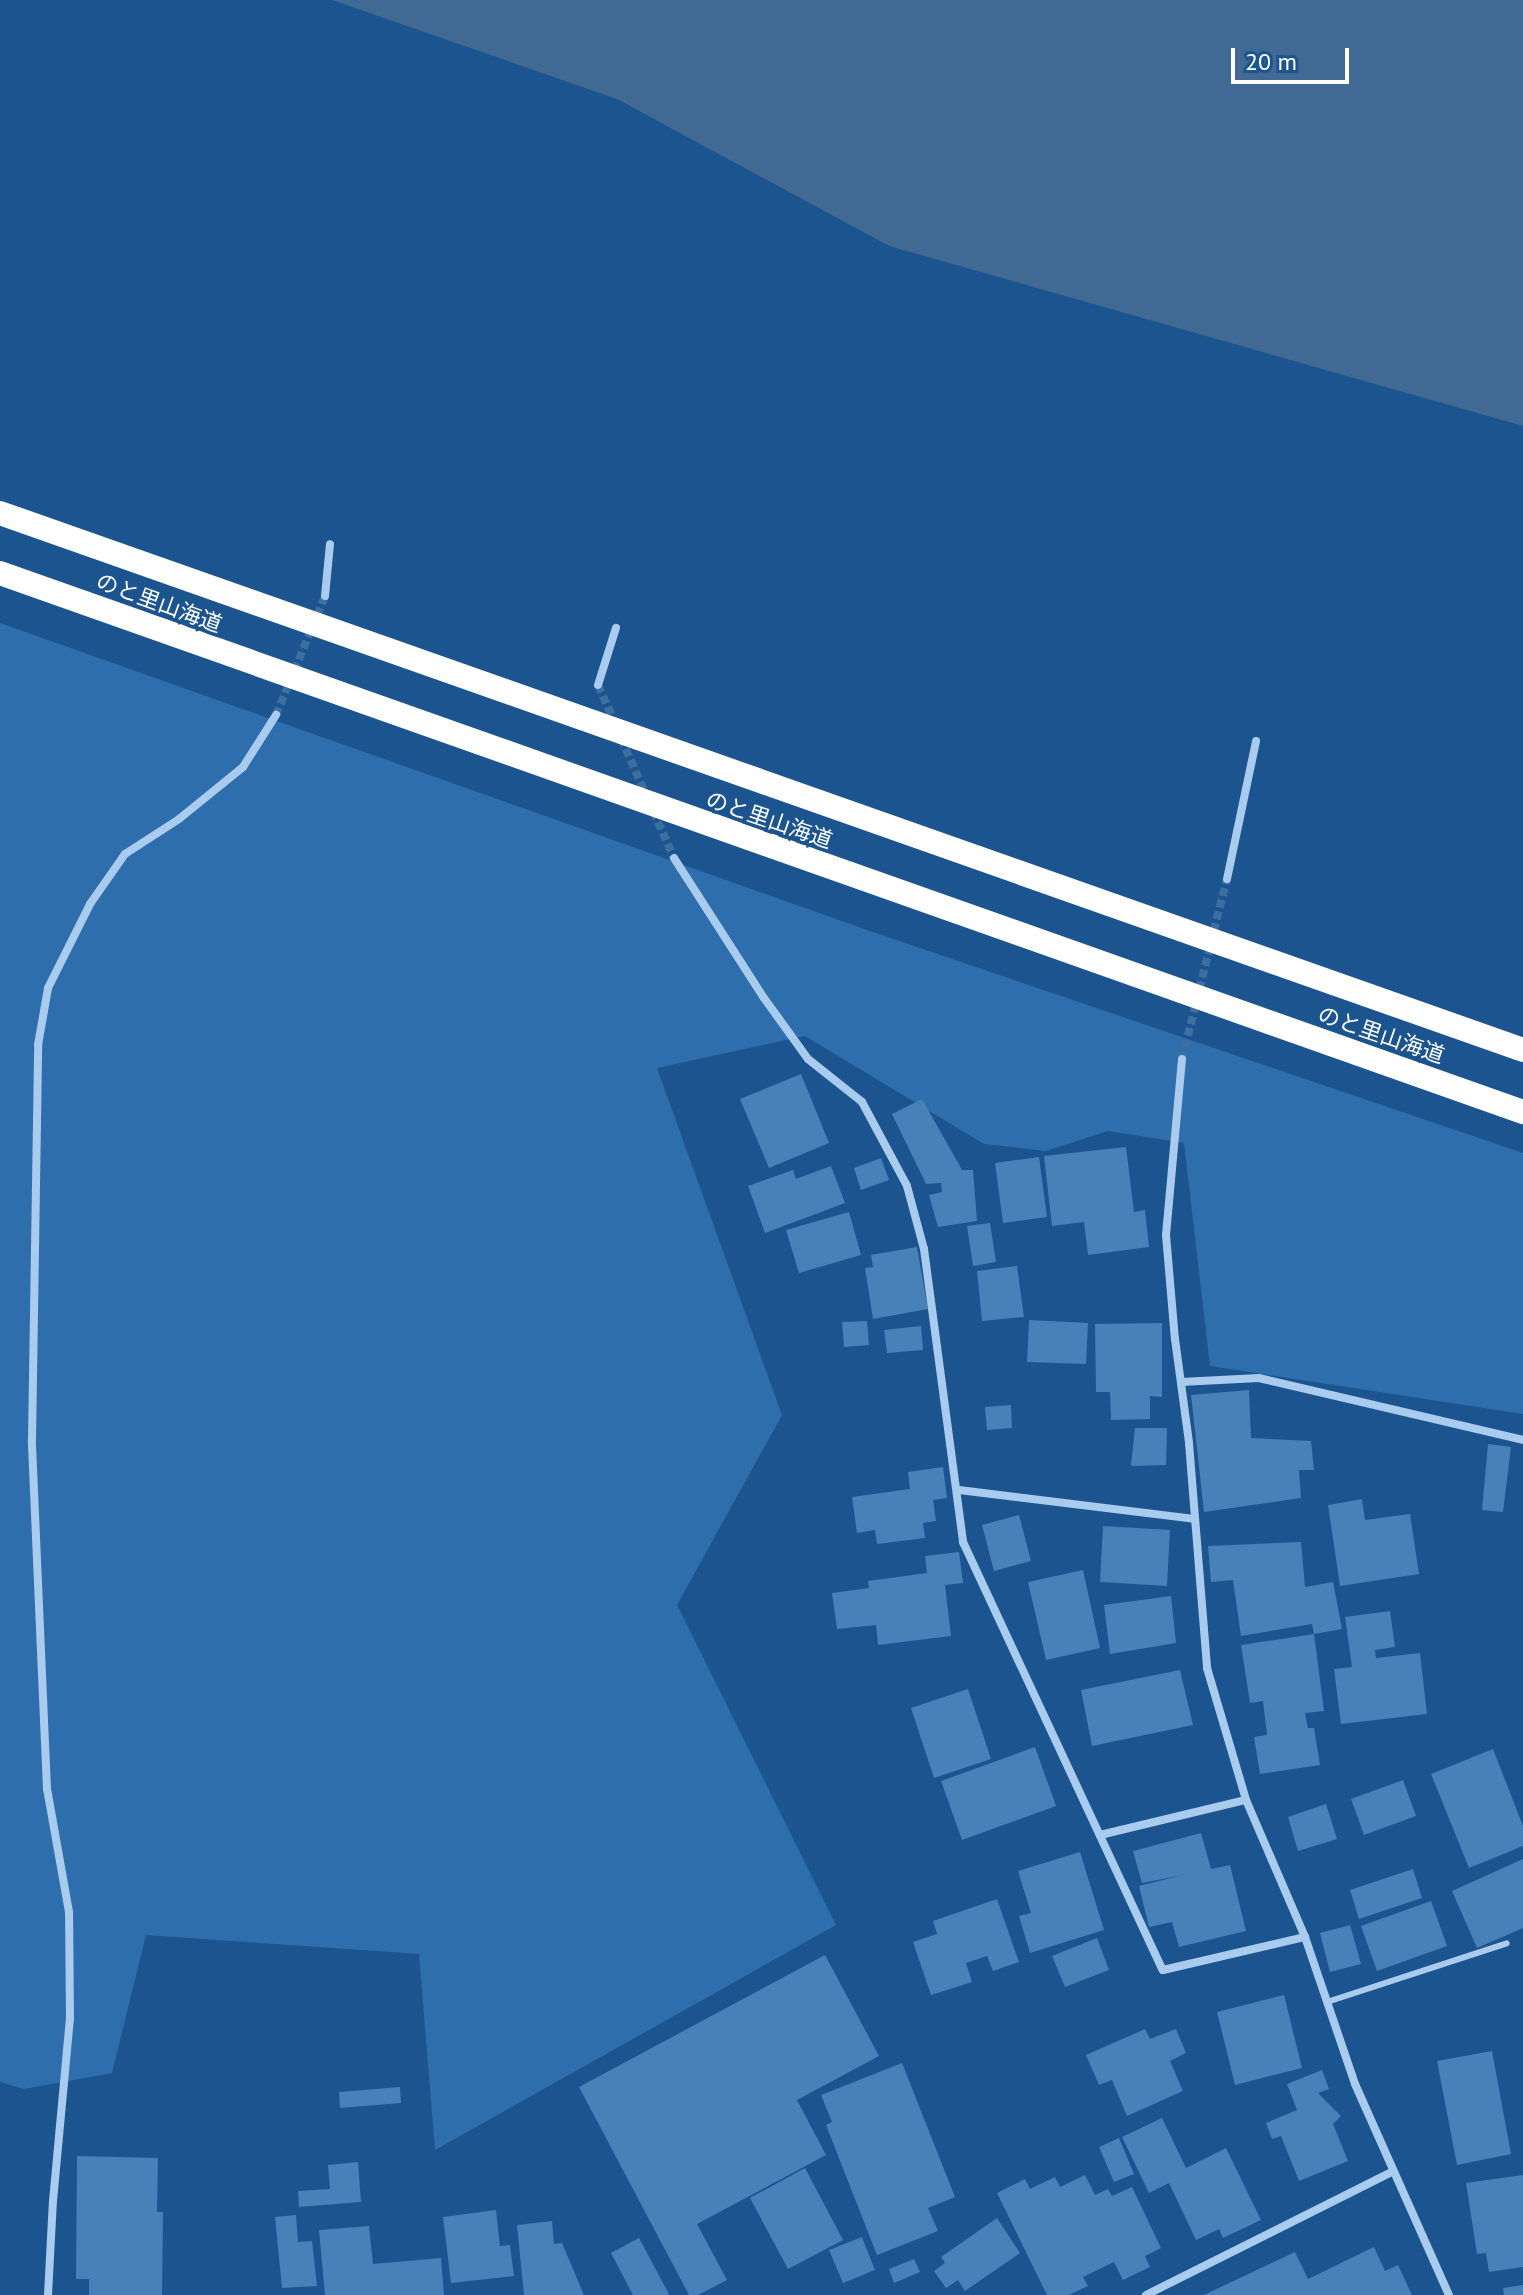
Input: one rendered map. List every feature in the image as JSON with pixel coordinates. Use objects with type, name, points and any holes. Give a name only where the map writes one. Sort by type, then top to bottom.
[{"type":"highway","name":"のと里山海道","points":[[0,513],[1523,1050]]},
{"type":"highway","name":"のと里山海道","points":[[0,573],[386,713],[1523,1112]]},
{"type":"street","points":[[325,596],[330,544]]},
{"type":"street","points":[[598,685],[616,628]]},
{"type":"street","points":[[48,2295],[53,2201],[70,2019],[69,1912],[47,1789],[32,1455],[38,1045],[48,988],[90,904],[125,854],[179,819],[243,767],[276,715]]},
{"type":"street","points":[[1227,879],[1256,741]]},
{"type":"street","points":[[674,858],[764,998],[808,1059],[862,1102],[907,1186],[924,1249],[959,1490],[963,1542],[1163,1970],[1305,1937]]},
{"type":"street","points":[[1182,1059],[1166,1235],[1207,1668],[1246,1800],[1305,1937],[1355,2084],[1449,2295]]},
{"type":"street","points":[[1181,1382],[1259,1378],[1523,1440]]},
{"type":"street","points":[[959,1490],[1194,1519]]},
{"type":"street","points":[[1100,1835],[1246,1800]]},
{"type":"street","points":[[1146,2295],[1392,2172]]},
{"type":"lane","points":[[1327,2002],[1507,1943]]},
{"type":"shaded area","points":[[332,0],[1523,0],[1523,426],[889,246],[617,99]]},
{"type":"shaded area","points":[[0,623],[870,931],[1523,1153],[1523,1414],[1210,1366],[1184,1143],[1108,1131],[1046,1151],[984,1144],[805,1036],[657,1068],[782,1415],[677,1605],[836,1925],[435,2150],[419,1954],[146,1935],[112,2073],[24,2089],[0,2082]]},
{"type":"building","points":[[801,1074],[829,1143],[769,1168],[740,1099]]},
{"type":"building","points":[[922,1099],[962,1170],[973,1170],[977,1221],[938,1227],[929,1195],[942,1192],[941,1183],[926,1184],[892,1114]]},
{"type":"building","points":[[1126,1147],[1134,1212],[1145,1210],[1149,1247],[1088,1255],[1084,1222],[1052,1226],[1044,1156]]},
{"type":"building","points":[[1039,1157],[1047,1217],[1003,1223],[995,1163]]},
{"type":"building","points":[[881,1158],[889,1180],[861,1190],[854,1168]]},
{"type":"building","points":[[831,1166],[845,1203],[765,1233],[748,1186],[793,1170],[796,1179]]},
{"type":"building","points":[[849,1212],[861,1255],[799,1273],[786,1230]]},
{"type":"building","points":[[990,1223],[996,1262],[973,1266],[967,1226]]},
{"type":"building","points":[[917,1247],[928,1309],[873,1319],[865,1268],[873,1267],[871,1255]]},
{"type":"building","points":[[1017,1266],[1024,1317],[982,1321],[977,1271]]},
{"type":"building","points":[[1029,1320],[1088,1323],[1086,1364],[1027,1362]]},
{"type":"building","points":[[867,1321],[869,1345],[844,1347],[842,1322]]},
{"type":"building","points":[[1162,1323],[1162,1397],[1150,1396],[1150,1419],[1111,1420],[1110,1392],[1096,1392],[1095,1324]]},
{"type":"building","points":[[921,1326],[923,1350],[887,1353],[884,1330]]},
{"type":"building","points":[[1249,1390],[1251,1438],[1311,1441],[1314,1470],[1299,1470],[1301,1498],[1204,1512],[1191,1395]]},
{"type":"building","points":[[1011,1405],[1012,1428],[987,1430],[985,1407]]},
{"type":"building","points":[[1135,1428],[1167,1428],[1166,1465],[1131,1466]]},
{"type":"building","points":[[1488,1444],[1511,1447],[1503,1512],[1482,1510]]},
{"type":"building","points":[[943,1467],[947,1498],[933,1500],[936,1521],[923,1523],[925,1538],[877,1544],[875,1530],[857,1533],[852,1497],[910,1489],[908,1472]]},
{"type":"building","points":[[1362,1499],[1365,1520],[1410,1514],[1419,1574],[1340,1586],[1328,1505]]},
{"type":"building","points":[[1019,1515],[1031,1561],[994,1571],[982,1525]]},
{"type":"building","points":[[1103,1526],[1170,1530],[1167,1586],[1100,1582]]},
{"type":"building","points":[[1301,1542],[1305,1587],[1333,1582],[1342,1629],[1314,1634],[1312,1624],[1241,1636],[1233,1580],[1211,1582],[1208,1546]]},
{"type":"building","points":[[959,1552],[963,1583],[945,1585],[951,1636],[878,1645],[876,1625],[837,1629],[832,1593],[869,1588],[868,1581],[927,1573],[925,1556]]},
{"type":"building","points":[[1083,1570],[1100,1648],[1046,1660],[1028,1582]]},
{"type":"building","points":[[1171,1596],[1176,1643],[1110,1654],[1104,1605]]},
{"type":"building","points":[[1390,1611],[1395,1647],[1375,1650],[1376,1658],[1420,1653],[1427,1714],[1341,1724],[1334,1669],[1352,1667],[1345,1617]]},
{"type":"building","points":[[1314,1634],[1324,1711],[1305,1713],[1308,1728],[1314,1728],[1320,1765],[1260,1774],[1254,1737],[1267,1735],[1263,1701],[1250,1703],[1241,1645]]},
{"type":"building","points":[[1180,1670],[1193,1725],[1092,1746],[1081,1690]]},
{"type":"building","points":[[968,1689],[991,1759],[934,1778],[911,1708]]},
{"type":"building","points":[[1035,1747],[1056,1806],[962,1840],[941,1781]]},
{"type":"building","points":[[1493,1749],[1523,1826],[1523,1846],[1469,1868],[1431,1774]]},
{"type":"building","points":[[1403,1780],[1416,1816],[1364,1835],[1351,1799]]},
{"type":"building","points":[[1326,1804],[1337,1839],[1298,1851],[1288,1817]]},
{"type":"building","points":[[1201,1833],[1211,1869],[1230,1865],[1246,1931],[1179,1947],[1172,1922],[1149,1927],[1139,1886],[1183,1875],[1142,1883],[1133,1851]]},
{"type":"building","points":[[1080,1852],[1104,1930],[1030,1953],[1019,1916],[1031,1913],[1018,1871]]},
{"type":"building","points":[[1523,1859],[1523,1928],[1477,1948],[1452,1891]]},
{"type":"building","points":[[1413,1869],[1422,1898],[1359,1919],[1350,1890]]},
{"type":"building","points":[[997,1899],[1019,1962],[993,1971],[987,1956],[966,1963],[972,1982],[931,1995],[913,1942],[937,1934],[933,1921]]},
{"type":"building","points":[[1431,1901],[1447,1946],[1377,1971],[1361,1926]]},
{"type":"building","points":[[1350,1925],[1361,1964],[1330,1972],[1320,1933]]},
{"type":"building","points":[[1097,1938],[1109,1970],[1065,1987],[1052,1956]]},
{"type":"building","points":[[825,1955],[879,2056],[797,2100],[826,2155],[697,2224],[727,2280],[698,2295],[689,2295],[579,2087]]},
{"type":"building","points":[[1284,1995],[1302,2068],[1235,2085],[1217,2012]]},
{"type":"building","points":[[1145,2029],[1150,2039],[1176,2029],[1186,2053],[1170,2061],[1183,2091],[1127,2116],[1112,2080],[1099,2085],[1086,2055]]},
{"type":"building","points":[[1492,2051],[1511,2154],[1457,2165],[1437,2061]]},
{"type":"building","points":[[902,2063],[955,2197],[928,2208],[938,2231],[877,2255],[826,2125],[832,2122],[821,2095]]},
{"type":"building","points":[[1322,2070],[1329,2089],[1318,2093],[1341,2116],[1333,2124],[1348,2161],[1299,2181],[1281,2136],[1272,2139],[1266,2123],[1297,2110],[1287,2084]]},
{"type":"building","points":[[400,2087],[401,2103],[340,2108],[339,2092]]},
{"type":"building","points":[[1162,2118],[1186,2168],[1226,2148],[1261,2220],[1223,2238],[1219,2229],[1196,2240],[1169,2183],[1149,2193],[1122,2137]]},
{"type":"building","points":[[1119,2138],[1134,2174],[1114,2182],[1099,2147]]},
{"type":"building","points":[[77,2156],[158,2158],[157,2212],[163,2212],[162,2295],[89,2295],[89,2279],[76,2279]]},
{"type":"building","points":[[358,2162],[361,2202],[299,2207],[298,2191],[330,2189],[328,2165]]},
{"type":"building","points":[[805,2168],[843,2240],[788,2269],[750,2198]]},
{"type":"building","points":[[1085,2175],[1095,2195],[1108,2189],[1112,2196],[1132,2187],[1161,2248],[1145,2256],[1150,2267],[1123,2280],[1114,2262],[1083,2277],[1088,2286],[1069,2295],[1047,2295],[997,2193],[1025,2179],[1030,2189],[1055,2177],[1060,2187]]},
{"type":"building","points":[[1523,2175],[1523,2267],[1489,2272],[1486,2253],[1477,2254],[1466,2183]]},
{"type":"building","points":[[496,2210],[500,2246],[510,2245],[514,2276],[451,2283],[443,2217]]},
{"type":"building","points":[[296,2215],[298,2242],[312,2241],[317,2286],[282,2288],[275,2217]]},
{"type":"building","points":[[997,2218],[1020,2253],[965,2291],[958,2280],[946,2288],[934,2271],[945,2263],[941,2257]]},
{"type":"building","points":[[552,2221],[554,2244],[562,2243],[584,2295],[524,2295],[517,2225]]},
{"type":"building","points":[[369,2226],[373,2264],[441,2258],[444,2295],[325,2295],[319,2230]]},
{"type":"building","points":[[862,2237],[875,2270],[843,2283],[829,2250]]},
{"type":"building","points":[[639,2238],[669,2294],[633,2295],[611,2253]]},
{"type":"building","points":[[1374,2247],[1385,2271],[1398,2265],[1412,2295],[1204,2295],[1295,2252],[1308,2279]]},
{"type":"building","points":[[914,2259],[920,2272],[894,2283],[889,2269]]},
{"type":"building","points":[[1523,2285],[1523,2295],[1504,2295],[1503,2288]]},
{"type":"tunnel","points":[[276,715],[325,596]]},
{"type":"tunnel","points":[[598,685],[616,725]]},
{"type":"tunnel","points":[[621,738],[646,795]]},
{"type":"tunnel","points":[[653,811],[674,858]]},
{"type":"tunnel","points":[[1182,1059],[1227,879]]}]
